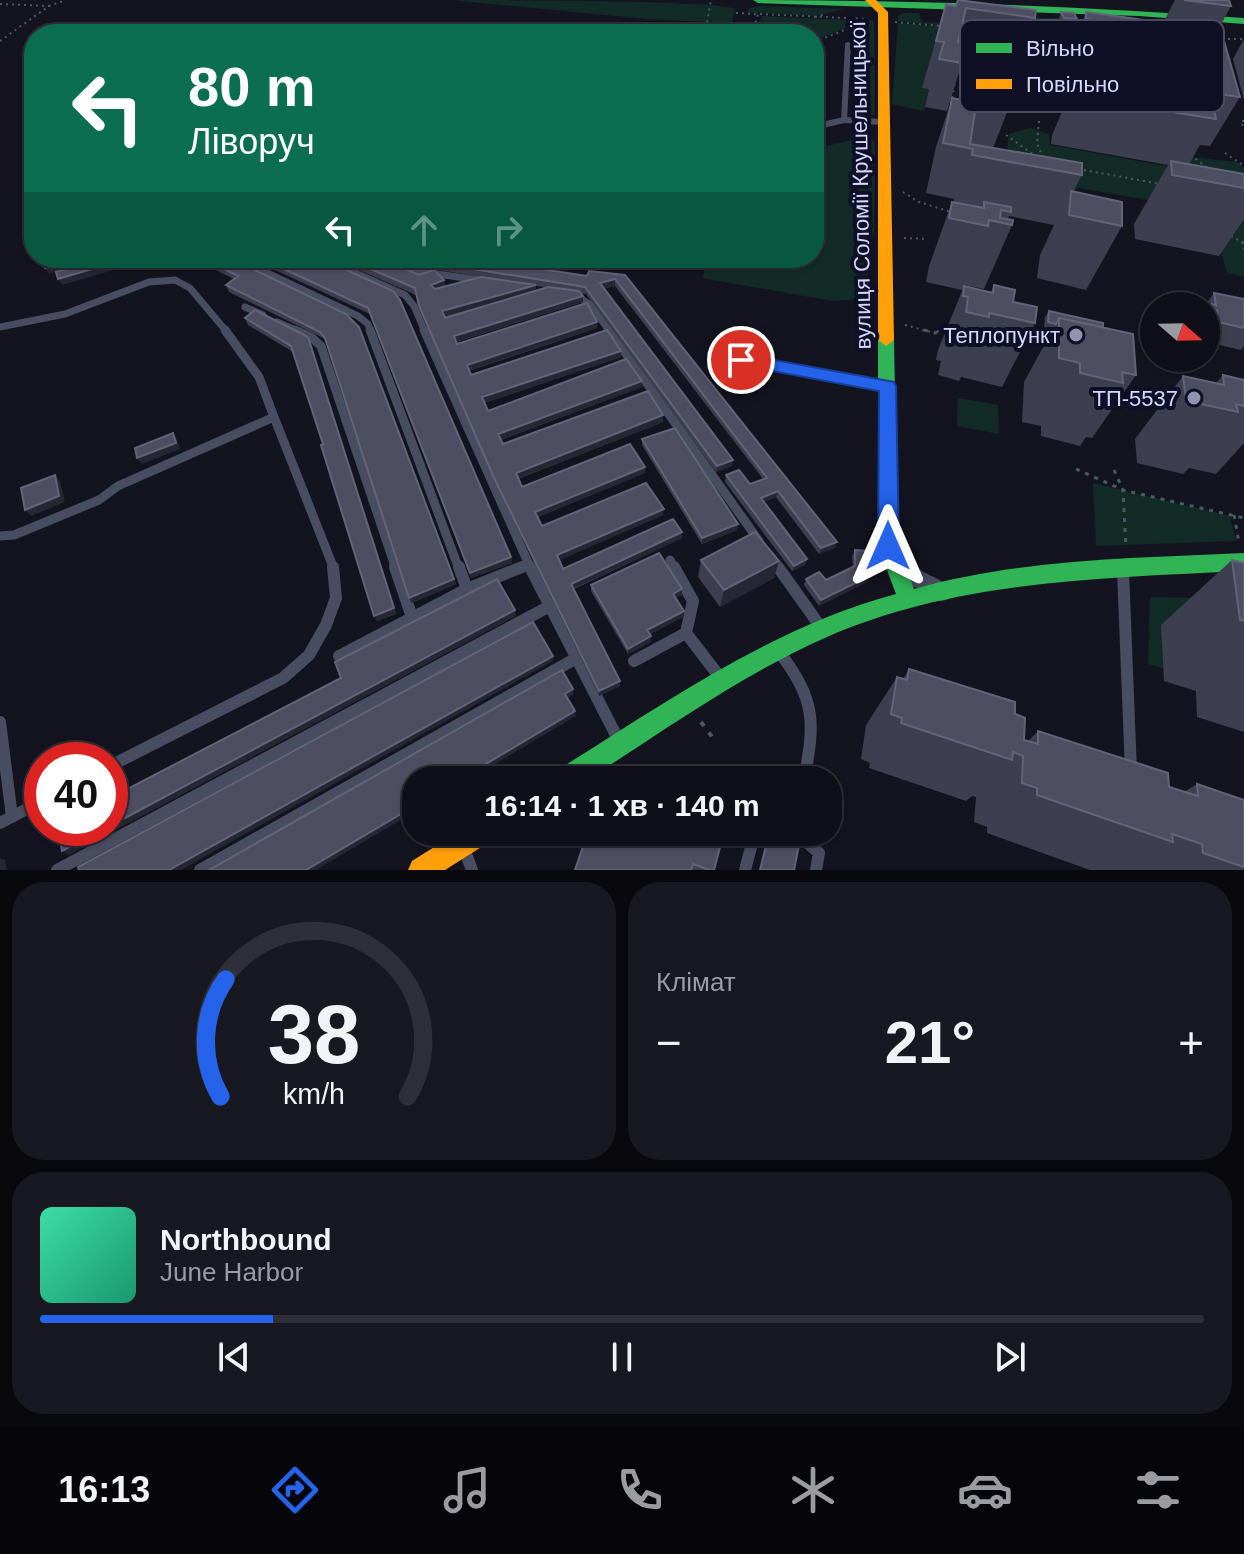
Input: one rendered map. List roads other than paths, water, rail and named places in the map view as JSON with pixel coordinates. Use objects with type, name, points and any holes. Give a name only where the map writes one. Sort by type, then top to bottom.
[{"type":"street","points":[[1160,0],[1163,7],[1180,15]]},
{"type":"street","points":[[758,7],[871,10],[1139,7],[1244,23]]},
{"type":"street","name":"вулиця Соломії Крушельницької","points":[[871,10],[883,12],[888,546],[908,599]]},
{"type":"street","points":[[888,546],[912,576],[942,592]]},
{"type":"street","points":[[588,766],[778,651],[822,629],[908,599],[1118,560],[1244,562]]},
{"type":"street","points":[[421,870],[459,846]]},
{"type":"lane","points":[[844,120],[848,45]]},
{"type":"lane","points":[[824,125],[844,120],[883,122]]},
{"type":"lane","points":[[257,268],[358,316],[368,324],[467,589]]},
{"type":"lane","points":[[344,268],[405,295],[414,306],[526,565],[573,660],[622,745]]},
{"type":"lane","points":[[410,270],[505,284]]},
{"type":"lane","points":[[0,327],[65,314],[149,282],[175,280],[190,288],[232,338],[259,377],[333,562],[336,598],[326,625],[309,655],[283,678],[128,757]]},
{"type":"lane","points":[[568,293],[585,298],[590,304],[822,629]]},
{"type":"lane","points":[[245,307],[311,337],[321,346],[412,617]]},
{"type":"lane","points":[[712,354],[888,386]]},
{"type":"lane","points":[[0,536],[14,535],[99,500],[118,486],[274,417]]},
{"type":"lane","points":[[634,661],[686,633],[693,601],[670,560]]},
{"type":"lane","points":[[1118,560],[1131,781]]},
{"type":"lane","points":[[339,656],[467,589],[526,565]]},
{"type":"lane","points":[[61,869],[548,607]]},
{"type":"lane","points":[[686,633],[724,682]]},
{"type":"lane","points":[[778,651],[802,681],[815,713],[806,766]]},
{"type":"lane","points":[[200,870],[573,660]]},
{"type":"lane","points":[[0,722],[6,820],[24,810]]},
{"type":"lane","points":[[1116,776],[1145,785]]},
{"type":"lane","points":[[463,846],[472,870]]},
{"type":"lane","points":[[745,870],[751,846]]},
{"type":"lane","points":[[811,846],[819,853],[816,870]]},
{"type":"place","name":"Теплопункт","points":[[1076,335]]},
{"type":"place","name":"ТП-5537","points":[[1194,398]]}]
